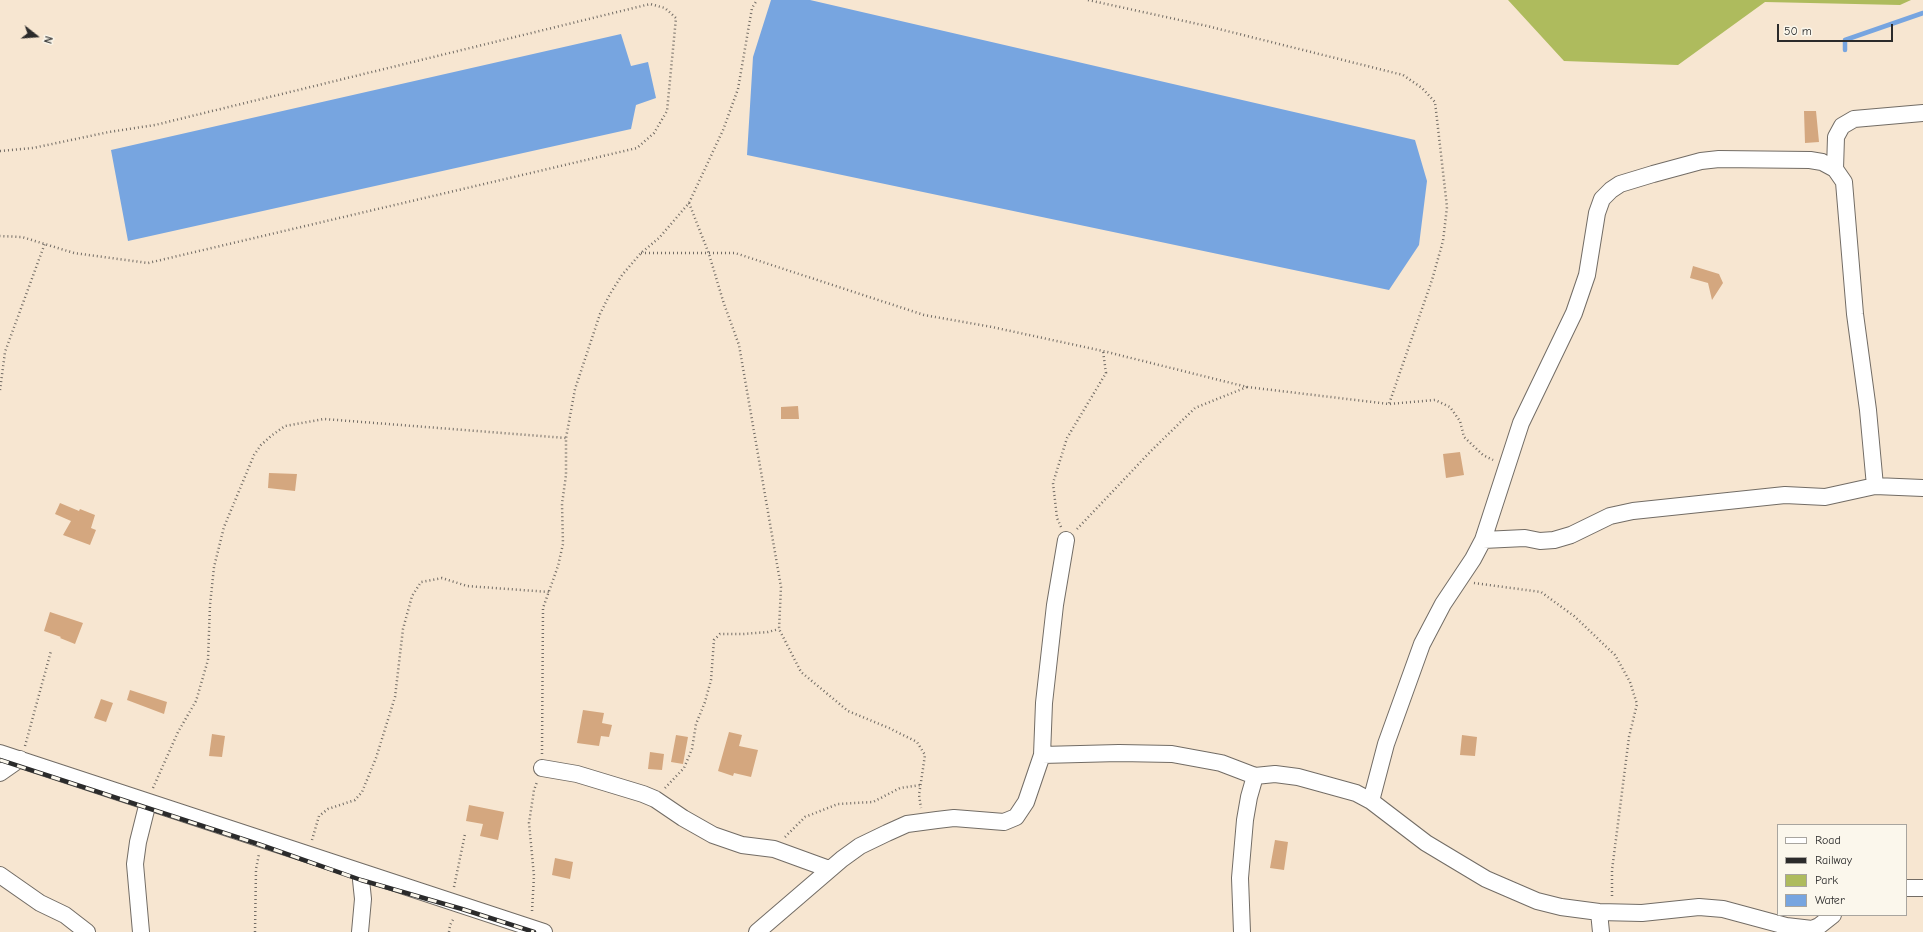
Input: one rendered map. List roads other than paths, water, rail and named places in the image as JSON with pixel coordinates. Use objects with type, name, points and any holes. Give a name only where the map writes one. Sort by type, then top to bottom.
[{"type":"street","points":[[1835,169],[1836,137],[1842,126],[1854,118],[1923,113]]},
{"type":"street","points":[[1371,800],[1386,744],[1422,644],[1443,604],[1473,560],[1483,540],[1521,423],[1574,313],[1587,275],[1597,214],[1602,199],[1610,190],[1620,184],[1653,174],[1700,161],[1719,159],[1810,160],[1822,162],[1835,169],[1844,182],[1855,314],[1868,410],[1875,486]]},
{"type":"street","points":[[1483,540],[1554,540],[1571,535],[1610,516],[1633,511],[1785,495],[1825,497],[1875,486],[1923,488]]},
{"type":"street","points":[[757,932],[829,869],[860,846],[907,824],[954,818],[1004,822],[1016,817],[1026,802],[1042,756],[1044,703],[1055,605],[1066,540]]},
{"type":"street","points":[[0,753],[544,932]]},
{"type":"street","points":[[1042,756],[1119,753],[1172,754],[1221,763],[1255,776],[1275,774],[1298,777],[1356,793],[1371,800],[1426,842],[1486,879],[1537,901],[1561,907],[1605,912],[1642,913],[1699,907],[1723,909],[1786,926],[1812,929],[1832,916]]},
{"type":"street","points":[[0,773],[20,759]]},
{"type":"street","points":[[542,768],[577,774],[655,799],[714,835],[742,845],[774,849],[829,869]]},
{"type":"street","points":[[1242,932],[1240,878],[1242,846],[1245,820],[1255,776]]},
{"type":"street","points":[[141,932],[135,864],[138,842],[148,802]]},
{"type":"street","points":[[360,932],[363,899],[361,880],[365,874]]},
{"type":"street","points":[[0,875],[40,903],[65,915],[87,932]]},
{"type":"street","points":[[1907,888],[1923,888]]},
{"type":"street","points":[[1601,932],[1605,912]]},
{"type":"water","points":[[771,0],[810,0],[1415,140],[1427,181],[1419,245],[1389,290],[747,155],[753,57]]},
{"type":"water","points":[[621,34],[631,66],[648,62],[656,98],[636,105],[631,129],[128,241],[111,150]]},
{"type":"waterway","points":[[1845,50],[1845,40],[1923,13]]},
{"type":"railway","points":[[0,760],[261,845],[361,880],[462,909],[534,932]]}]
